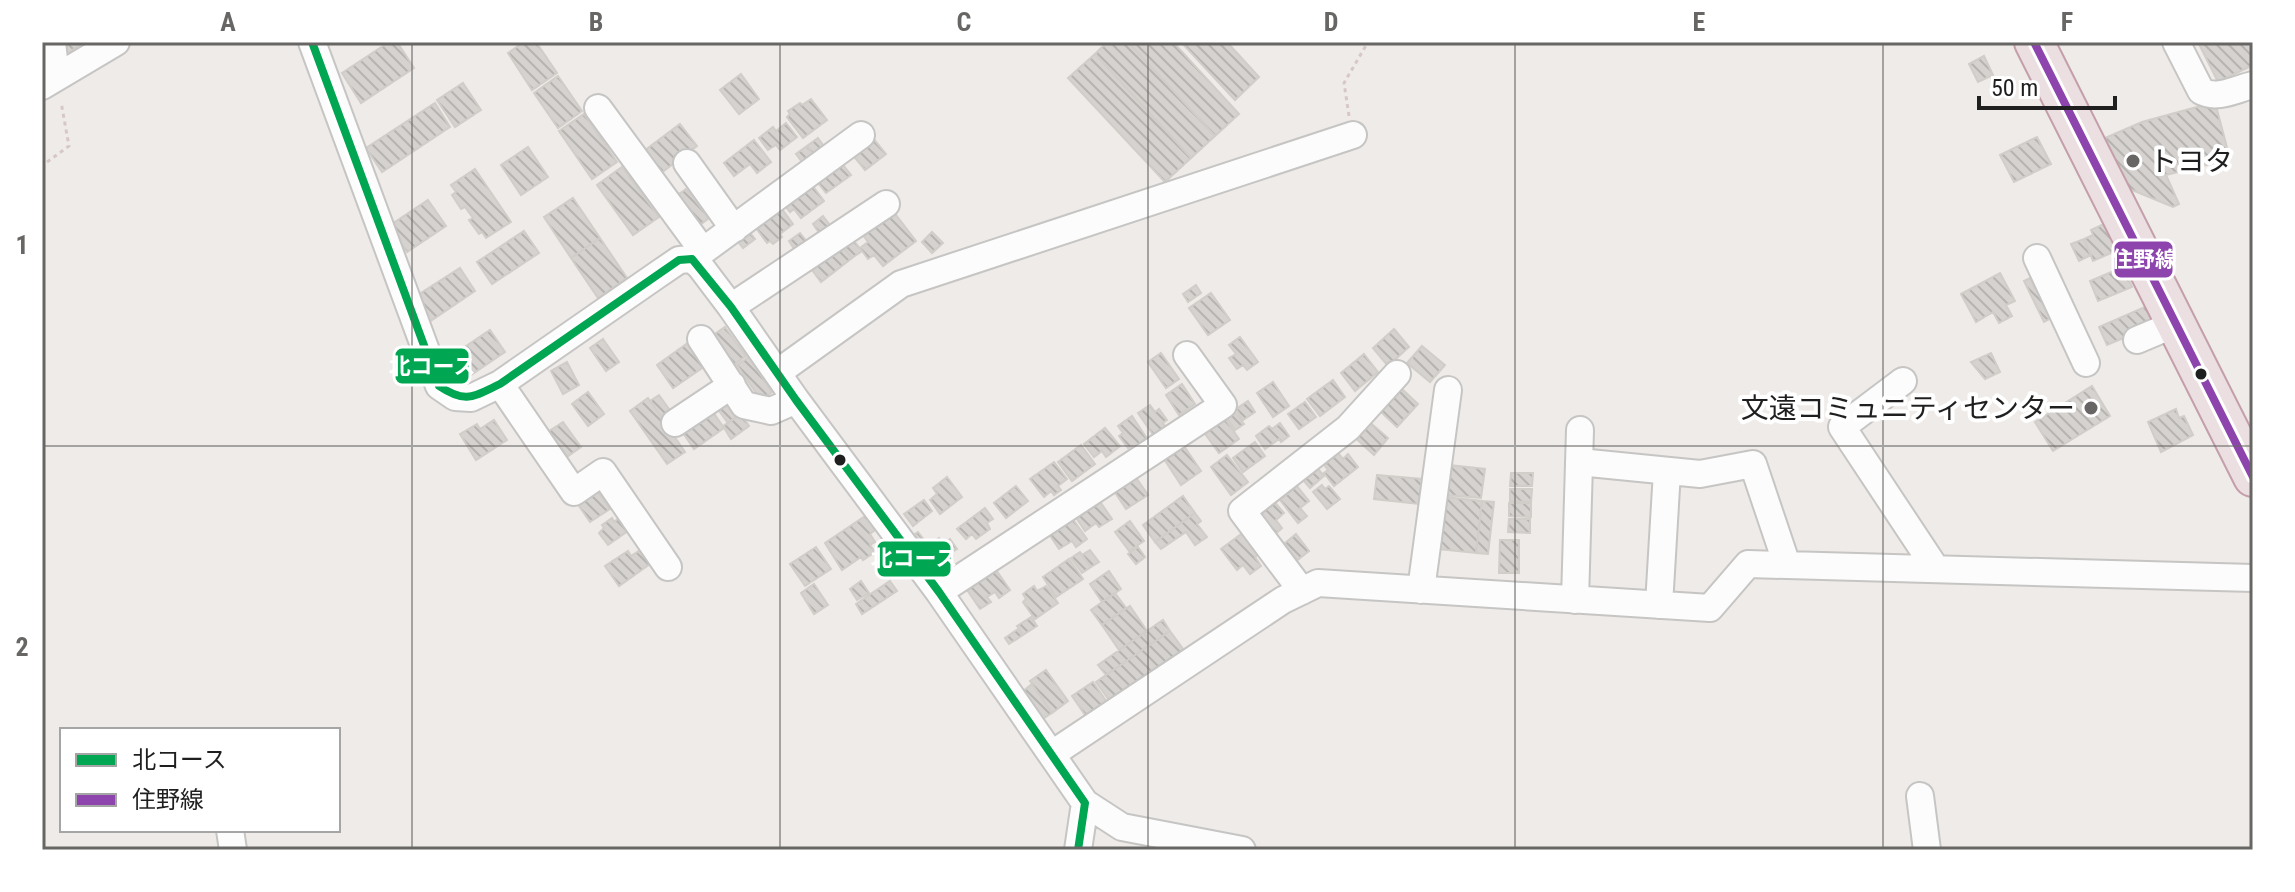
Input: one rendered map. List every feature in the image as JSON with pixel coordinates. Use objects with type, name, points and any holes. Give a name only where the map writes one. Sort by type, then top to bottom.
[{"type":"highway","points":[[2034,42],[2253,477]]},
{"type":"street","points":[[49,82],[52,42]]},
{"type":"street","points":[[49,82],[116,42]]},
{"type":"street","points":[[312,42],[439,386],[455,397],[471,398],[500,384],[679,260],[697,255],[861,135]]},
{"type":"street","points":[[2176,42],[2201,91],[2206,94],[2213,96],[2253,85]]},
{"type":"street","points":[[598,108],[697,255],[700,266],[939,592],[1085,803],[1122,827],[1242,850]]},
{"type":"street","points":[[777,373],[901,284],[1353,135]]},
{"type":"street","points":[[687,163],[734,229]]},
{"type":"street","points":[[731,307],[886,204]]},
{"type":"street","points":[[2037,258],[2086,363]]},
{"type":"street","points":[[2137,340],[2175,324]]},
{"type":"street","points":[[701,339],[744,405],[771,411],[796,400]]},
{"type":"street","points":[[939,592],[1223,405],[1187,355]]},
{"type":"street","points":[[1302,591],[1242,511],[1348,428],[1397,374]]},
{"type":"street","points":[[1903,381],[1842,427],[1936,569]]},
{"type":"street","points":[[500,384],[574,492],[603,472],[668,567]]},
{"type":"street","points":[[675,423],[732,385]]},
{"type":"street","points":[[1421,590],[1448,390]]},
{"type":"street","points":[[1575,600],[1580,430]]},
{"type":"street","points":[[1579,462],[1700,474],[1753,464],[1787,565]]},
{"type":"street","points":[[1659,605],[1667,471]]},
{"type":"street","points":[[1052,754],[1283,600],[1318,583],[1710,608],[1748,564],[2253,578]]},
{"type":"street","points":[[1920,796],[1927,850]]},
{"type":"street","points":[[1078,850],[1085,803]]},
{"type":"path","points":[[1353,135],[1344,83],[1368,42]]},
{"type":"path","points":[[47,162],[69,146],[49,82]]},
{"type":"building","points":[[60,42],[84,42],[64,56]]},
{"type":"building","points":[[389,42],[397,42],[414,68],[361,103],[342,73]]},
{"type":"building","points":[[524,42],[536,42],[557,73],[532,90],[508,53]]},
{"type":"building","points":[[1107,42],[1128,42],[1215,136],[1191,158],[1095,54]]},
{"type":"building","points":[[1128,42],[1173,42],[1239,114],[1215,136]]},
{"type":"building","points":[[1181,42],[1227,42],[1259,77],[1235,100]]},
{"type":"building","points":[[2198,42],[2253,42],[2253,65],[2218,82]]},
{"type":"building","points":[[1095,54],[1191,158],[1165,182],[1068,78]]},
{"type":"building","points":[[1984,56],[1993,75],[1978,82],[1969,64]]},
{"type":"building","points":[[741,74],[759,99],[739,114],[720,90]]},
{"type":"building","points":[[558,76],[582,111],[558,128],[534,93]]},
{"type":"building","points":[[463,83],[481,110],[455,127],[437,100]]},
{"type":"building","points":[[811,99],[827,120],[803,138],[787,117],[790,114],[788,111]]},
{"type":"building","points":[[2215,102],[2230,159],[2166,175],[2179,204],[2173,207],[2127,188],[2105,138],[2142,122]]},
{"type":"building","points":[[435,103],[450,127],[382,172],[366,148]]},
{"type":"building","points":[[584,114],[617,162],[592,179],[559,131]]},
{"type":"building","points":[[786,123],[797,137],[780,150],[776,145],[768,150],[759,138],[773,127],[776,131]]},
{"type":"building","points":[[680,124],[697,146],[657,176],[640,154]]},
{"type":"building","points":[[872,137],[886,154],[865,170],[851,153]]},
{"type":"building","points":[[2037,137],[2051,164],[2014,182],[2000,155]]},
{"type":"building","points":[[818,138],[826,149],[815,157],[807,146]]},
{"type":"building","points":[[754,140],[771,162],[757,173],[750,164],[734,176],[724,163]]},
{"type":"building","points":[[807,146],[815,157],[805,166],[796,154]]},
{"type":"building","points":[[528,147],[548,177],[521,195],[501,165]]},
{"type":"building","points":[[840,161],[851,175],[826,193],[815,179]]},
{"type":"building","points":[[622,167],[659,217],[633,235],[597,185]]},
{"type":"building","points":[[475,169],[511,222],[486,238],[482,232],[479,234],[469,220],[473,218],[465,207],[461,209],[452,195],[456,192],[451,185]]},
{"type":"building","points":[[809,181],[824,201],[801,218],[794,209],[790,212],[782,202]]},
{"type":"building","points":[[686,189],[709,218],[696,228],[673,198]]},
{"type":"building","points":[[573,198],[600,238],[571,258],[544,217]]},
{"type":"building","points":[[428,200],[446,226],[407,252],[389,226]]},
{"type":"building","points":[[779,205],[793,224],[773,244],[770,241],[767,243],[753,224]]},
{"type":"building","points":[[893,211],[916,241],[883,266],[874,255],[868,259],[860,248],[868,242],[862,234]]},
{"type":"building","points":[[823,216],[833,229],[822,237],[813,224]]},
{"type":"building","points":[[2108,222],[2120,249],[2093,261],[2084,239],[2093,235],[2091,230]]},
{"type":"building","points":[[748,230],[755,239],[743,248],[736,239]]},
{"type":"building","points":[[524,231],[539,253],[492,284],[477,262]]},
{"type":"building","points":[[932,232],[943,243],[932,253],[922,242]]},
{"type":"building","points":[[800,233],[808,243],[796,252],[789,241]]},
{"type":"building","points":[[600,238],[627,278],[598,298],[571,258]]},
{"type":"building","points":[[2084,239],[2091,255],[2079,261],[2071,244]]},
{"type":"building","points":[[854,241],[862,251],[852,258],[844,248]]},
{"type":"building","points":[[840,243],[852,258],[821,282],[809,266]]},
{"type":"building","points":[[2123,267],[2132,287],[2098,301],[2090,281]]},
{"type":"building","points":[[460,268],[475,291],[429,322],[413,298]]},
{"type":"building","points":[[2000,273],[2015,301],[2006,305],[2012,316],[1999,323],[1993,312],[1976,322],[1961,294]]},
{"type":"building","points":[[2030,278],[2035,288],[2043,285],[2057,315],[2044,322],[2024,281]]},
{"type":"building","points":[[1196,285],[1201,293],[1188,302],[1183,294]]},
{"type":"building","points":[[1211,293],[1230,320],[1208,335],[1189,308]]},
{"type":"building","points":[[2147,306],[2155,325],[2107,345],[2099,327]]},
{"type":"building","points":[[725,327],[746,356],[729,368],[709,338]]},
{"type":"building","points":[[1394,329],[1409,347],[1388,366],[1373,348]]},
{"type":"building","points":[[490,330],[505,352],[459,383],[444,361]]},
{"type":"building","points":[[1240,337],[1258,362],[1247,370],[1243,365],[1237,369],[1229,358],[1236,354],[1229,345]]},
{"type":"building","points":[[603,339],[619,362],[606,371],[590,348]]},
{"type":"building","points":[[692,340],[708,364],[673,388],[657,365]]},
{"type":"building","points":[[1422,346],[1445,365],[1430,382],[1407,363]]},
{"type":"building","points":[[1161,353],[1179,379],[1166,388],[1148,362]]},
{"type":"building","points":[[1991,353],[2000,372],[1985,379],[1971,362]]},
{"type":"building","points":[[1364,354],[1378,372],[1355,391],[1341,373]]},
{"type":"building","points":[[749,357],[772,392],[761,400],[737,365]]},
{"type":"building","points":[[567,362],[579,385],[563,394],[551,371]]},
{"type":"building","points":[[1333,380],[1345,397],[1320,416],[1307,399]]},
{"type":"building","points":[[1273,382],[1289,406],[1273,417],[1257,393]]},
{"type":"building","points":[[1182,384],[1195,404],[1179,415],[1166,395]]},
{"type":"building","points":[[2092,386],[2110,416],[2053,451],[2035,422]]},
{"type":"building","points":[[1401,388],[1418,404],[1397,427],[1380,411]]},
{"type":"building","points":[[588,392],[604,414],[588,426],[572,404]]},
{"type":"building","points":[[659,395],[674,416],[665,422],[650,401]]},
{"type":"building","points":[[648,398],[685,452],[667,464],[630,411]]},
{"type":"building","points":[[730,399],[741,414],[728,423],[717,408]]},
{"type":"building","points":[[1248,401],[1255,412],[1243,420],[1236,409]]},
{"type":"building","points":[[1305,402],[1316,417],[1299,429],[1288,414]]},
{"type":"building","points":[[1150,405],[1155,412],[1159,409],[1167,420],[1163,423],[1166,428],[1154,436],[1138,413]]},
{"type":"building","points":[[711,409],[724,428],[694,449],[681,430]]},
{"type":"building","points":[[2176,409],[2179,418],[2184,416],[2193,435],[2161,452],[2148,422]]},
{"type":"building","points":[[1235,412],[1244,424],[1235,430],[1227,418]]},
{"type":"building","points":[[741,414],[749,426],[731,439],[723,426]]},
{"type":"building","points":[[1132,416],[1148,440],[1135,450],[1132,446],[1128,448],[1119,436],[1123,433],[1118,426]]},
{"type":"building","points":[[1224,417],[1239,439],[1219,453],[1203,431]]},
{"type":"building","points":[[1366,419],[1388,438],[1374,455],[1352,435]]},
{"type":"building","points":[[494,420],[507,440],[476,460],[460,434],[477,424],[480,429]]},
{"type":"building","points":[[563,422],[581,447],[561,461],[543,435]]},
{"type":"building","points":[[1280,423],[1289,436],[1265,449],[1256,436],[1269,426],[1272,429]]},
{"type":"building","points":[[1105,428],[1120,446],[1106,457],[1102,451],[1094,457],[1084,444]]},
{"type":"building","points":[[1255,442],[1265,456],[1243,472],[1233,458]]},
{"type":"building","points":[[1081,445],[1095,464],[1072,481],[1058,462]]},
{"type":"building","points":[[1184,446],[1201,471],[1181,485],[1164,459]]},
{"type":"building","points":[[1338,453],[1343,459],[1348,454],[1358,467],[1334,486],[1324,473],[1328,470],[1324,465]]},
{"type":"building","points":[[1227,455],[1248,482],[1231,495],[1211,467]]},
{"type":"building","points":[[1054,462],[1067,479],[1058,486],[1061,490],[1054,495],[1051,491],[1044,497],[1030,479]]},
{"type":"building","points":[[1449,465],[1485,469],[1481,498],[1446,495]]},
{"type":"building","points":[[1318,469],[1324,476],[1310,488],[1303,480]]},
{"type":"building","points":[[1511,473],[1533,473],[1532,486],[1510,486]]},
{"type":"building","points":[[1377,475],[1422,479],[1419,504],[1374,499]]},
{"type":"building","points":[[1135,476],[1148,495],[1126,509],[1114,491]]},
{"type":"building","points":[[947,477],[962,497],[940,514],[930,500],[937,494],[933,488]]},
{"type":"building","points":[[1322,485],[1325,489],[1329,486],[1340,499],[1327,509],[1313,492]]},
{"type":"building","points":[[1016,486],[1028,501],[1006,518],[994,503]]},
{"type":"building","points":[[1297,486],[1309,501],[1300,508],[1307,516],[1298,523],[1280,500]]},
{"type":"building","points":[[1510,489],[1532,489],[1531,502],[1510,501]]},
{"type":"building","points":[[590,490],[594,495],[598,492],[610,509],[590,522],[575,500]]},
{"type":"building","points":[[1183,496],[1195,513],[1155,542],[1143,525]]},
{"type":"building","points":[[1445,497],[1482,501],[1476,553],[1439,549]]},
{"type":"building","points":[[1271,498],[1284,513],[1276,520],[1282,528],[1274,535],[1258,515]]},
{"type":"building","points":[[924,500],[932,511],[913,526],[904,514]]},
{"type":"building","points":[[1099,500],[1112,519],[1099,527],[1096,523],[1085,531],[1075,516]]},
{"type":"building","points":[[1482,501],[1494,502],[1488,554],[1476,553]]},
{"type":"building","points":[[1509,503],[1531,503],[1531,517],[1509,516]]},
{"type":"building","points":[[985,508],[993,519],[987,523],[990,529],[976,539],[972,534],[966,539],[957,529]]},
{"type":"building","points":[[1195,513],[1201,521],[1197,524],[1207,537],[1195,545],[1186,532],[1161,549],[1155,542]]},
{"type":"building","points":[[865,516],[875,530],[870,534],[875,542],[870,545],[875,552],[842,570],[825,543]]},
{"type":"building","points":[[612,518],[614,522],[619,518],[628,531],[608,545],[599,533],[604,528],[602,525]]},
{"type":"building","points":[[1072,518],[1087,539],[1076,547],[1072,541],[1059,549],[1049,534]]},
{"type":"building","points":[[1509,519],[1530,519],[1530,533],[1508,532]]},
{"type":"building","points":[[1130,521],[1144,541],[1129,551],[1115,532]]},
{"type":"building","points":[[918,532],[929,546],[920,553],[909,538]]},
{"type":"building","points":[[1244,532],[1260,553],[1255,557],[1261,566],[1250,574],[1243,565],[1237,570],[1221,549]]},
{"type":"building","points":[[1296,534],[1309,551],[1291,565],[1278,549]]},
{"type":"building","points":[[939,538],[943,543],[950,539],[957,549],[951,553],[953,556],[933,570],[920,553]]},
{"type":"building","points":[[1500,540],[1519,540],[1519,573],[1499,573]]},
{"type":"building","points":[[816,547],[831,569],[805,586],[790,564]]},
{"type":"building","points":[[1138,547],[1145,557],[1136,564],[1128,554]]},
{"type":"building","points":[[640,550],[650,564],[619,586],[605,566],[628,551],[631,556]]},
{"type":"building","points":[[1090,550],[1099,562],[1091,567],[1082,555]]},
{"type":"building","points":[[1080,552],[1091,567],[1082,573],[1071,558]]},
{"type":"building","points":[[1069,559],[1083,579],[1056,597],[1043,577]]},
{"type":"building","points":[[994,567],[1010,590],[999,598],[995,592],[987,597],[991,602],[980,609],[965,587]]},
{"type":"building","points":[[1109,571],[1121,589],[1102,602],[1090,584]]},
{"type":"building","points":[[861,581],[869,593],[857,600],[850,589]]},
{"type":"building","points":[[890,581],[897,591],[862,614],[856,604]]},
{"type":"building","points":[[814,584],[828,605],[814,614],[801,593]]},
{"type":"building","points":[[1034,586],[1037,591],[1046,586],[1058,603],[1035,619],[1023,602],[1026,599],[1023,594]]},
{"type":"building","points":[[1115,593],[1126,608],[1102,625],[1091,610]]},
{"type":"building","points":[[1130,606],[1147,631],[1119,650],[1102,625]]},
{"type":"building","points":[[1031,617],[1037,626],[1023,635],[1017,626]]},
{"type":"building","points":[[1163,620],[1170,631],[1151,644],[1144,633]]},
{"type":"building","points":[[1018,629],[1023,635],[1009,644],[1005,638]]},
{"type":"building","points":[[1170,631],[1186,653],[1112,704],[1096,682]]},
{"type":"building","points":[[1144,633],[1151,644],[1106,675],[1098,665]]},
{"type":"building","points":[[1046,670],[1068,701],[1052,713],[1030,681]]},
{"type":"building","points":[[1093,682],[1111,708],[1090,722],[1072,696]]},
{"type":"building","points":[[1032,684],[1052,713],[1041,720],[1022,692]]},
{"type":"transit line","name":"北コース","points":[[312,42],[439,386],[456,395],[470,397],[500,384],[679,260],[692,259],[731,307],[939,592],[1085,803],[1078,850]]},
{"type":"transit line","name":"住野線","points":[[2034,42],[2253,477]]},
{"type":"place","name":"トヨタ","points":[[2133,161]]},
{"type":"place","name":"文遠コミュニティセンター","points":[[2091,408]]}]
